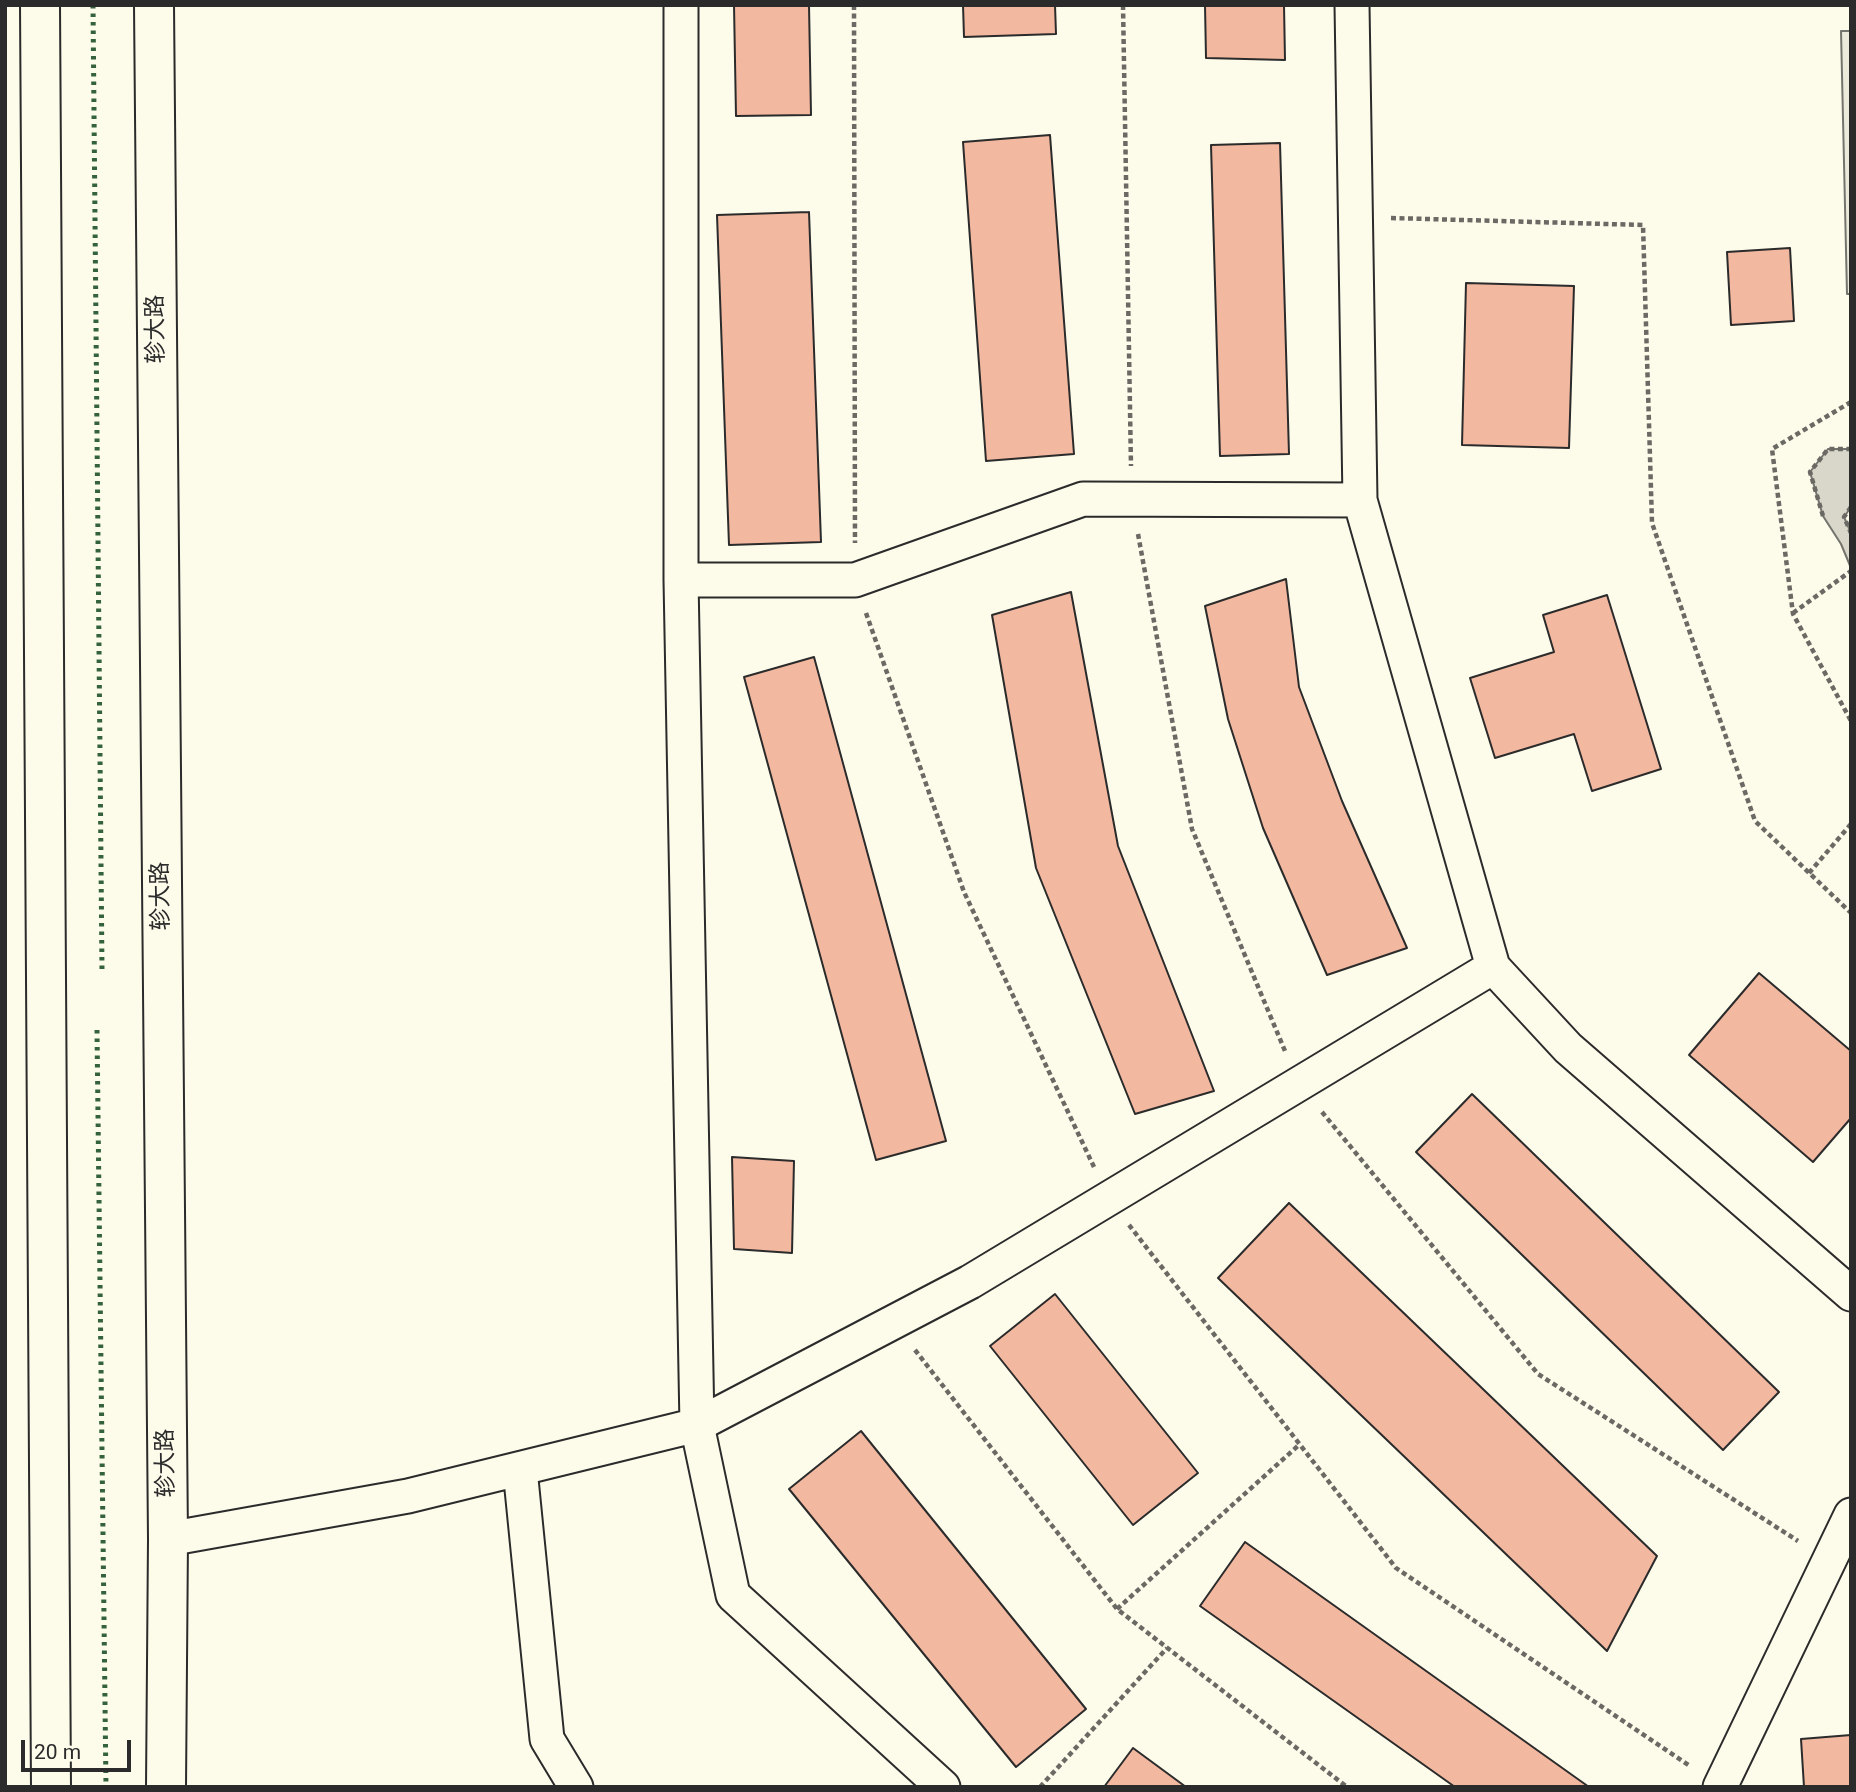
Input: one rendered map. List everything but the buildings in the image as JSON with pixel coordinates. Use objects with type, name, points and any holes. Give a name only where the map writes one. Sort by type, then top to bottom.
[{"type":"highway","points":[[40,5],[51,1787]]},
{"type":"highway","name":"轸大路","points":[[154,5],[168,1539],[166,1787]]},
{"type":"street","points":[[681,5],[681,580],[697,1424],[733,1595],[943,1787]]},
{"type":"street","points":[[1352,5],[1360,500],[1493,967],[1568,1048],[1851,1294]]},
{"type":"street","points":[[681,580],[855,580],[1083,499],[1360,500]]},
{"type":"street","points":[[168,1539],[408,1496],[697,1424],[970,1282],[1493,967]]},
{"type":"street","points":[[520,1469],[547,1738],[576,1787]]},
{"type":"street","points":[[1720,1787],[1851,1516]]},
{"type":"path","points":[[854,5],[855,580],[964,892],[1109,1198],[1396,1568],[1720,1787]]},
{"type":"path","points":[[1123,5],[1132,499],[1192,830],[1298,1084],[1538,1374],[1829,1561]]},
{"type":"path","points":[[1355,216],[1643,225],[1652,523],[1755,821],[1851,914]]},
{"type":"path","points":[[1851,402],[1772,449],[1793,614],[1851,721]]},
{"type":"path","points":[[1823,516],[1810,472],[1828,449],[1851,449]]},
{"type":"path","points":[[1851,507],[1844,517],[1851,533]]},
{"type":"path","points":[[1793,614],[1851,571]]},
{"type":"path","points":[[1809,873],[1851,824]]},
{"type":"path","points":[[893,1322],[1116,1609],[1347,1787]]},
{"type":"path","points":[[1116,1609],[1300,1444]]},
{"type":"path","points":[[1040,1787],[1167,1648]]},
{"type":"shaded area","points":[[1841,31],[1851,31],[1851,294],[1847,294]]},
{"type":"shaded area","points":[[1828,449],[1851,449],[1851,507],[1844,517],[1851,533],[1851,568],[1841,544],[1823,516],[1810,472]]},
{"type":"hedge","points":[[93,5],[102,970]]},
{"type":"hedge","points":[[97,1030],[106,1787]]}]
